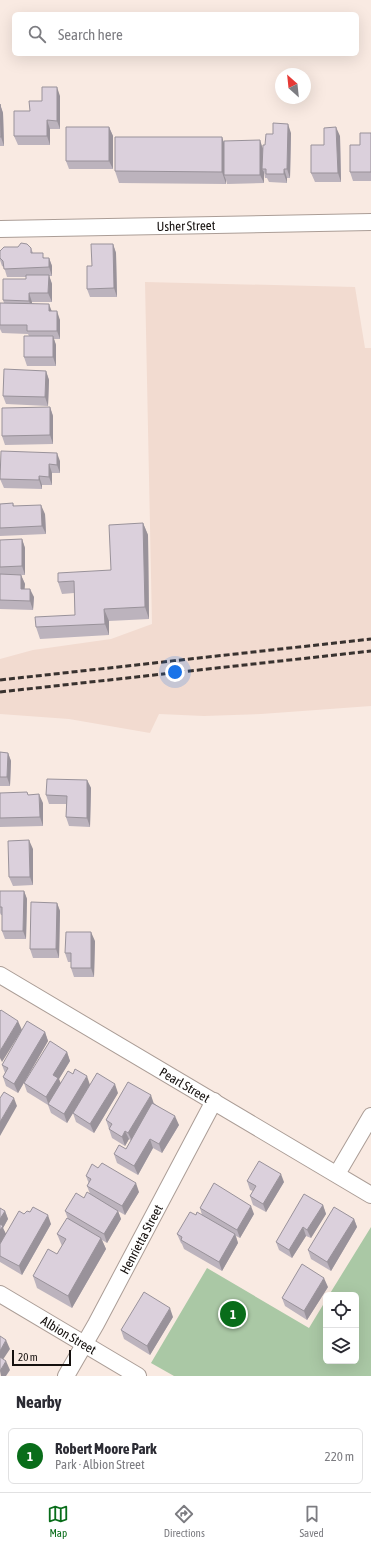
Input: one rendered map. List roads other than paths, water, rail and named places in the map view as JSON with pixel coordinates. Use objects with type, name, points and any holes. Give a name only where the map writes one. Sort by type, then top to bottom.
[{"type":"street","name":"Usher Street","points":[[0,229],[371,222]]},
{"type":"street","name":"Pearl Street","points":[[0,974],[371,1195]]},
{"type":"street","name":"Henrietta Street","points":[[66,1376],[85,1344],[214,1101]]},
{"type":"street","points":[[337,1174],[371,1116]]},
{"type":"street","name":"Albion Street","points":[[0,1294],[138,1376]]},
{"type":"railway","points":[[0,680],[371,639]]},
{"type":"railway","points":[[0,692],[371,651]]},
{"type":"place","name":"Robert Moore Park","points":[[233,1314]]}]
